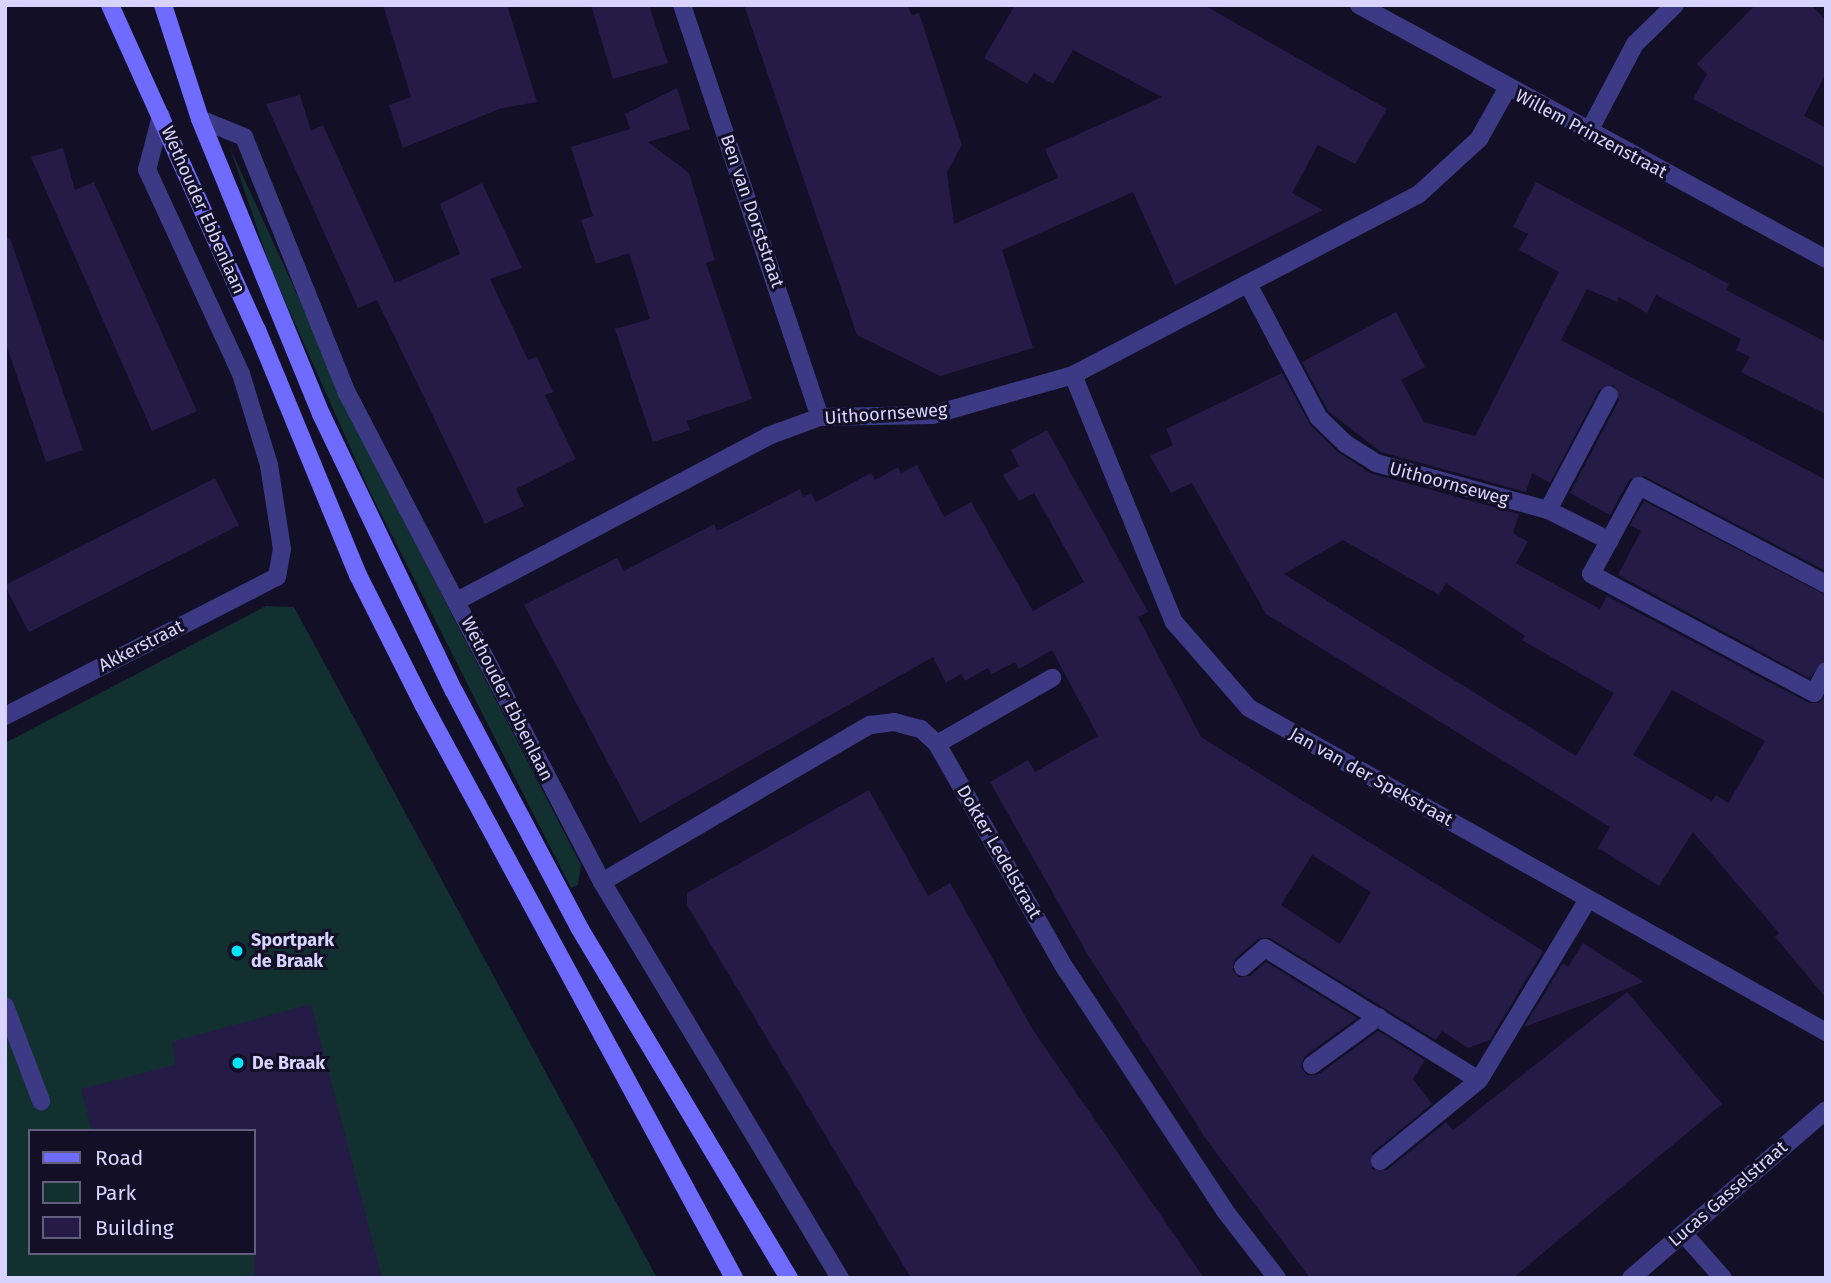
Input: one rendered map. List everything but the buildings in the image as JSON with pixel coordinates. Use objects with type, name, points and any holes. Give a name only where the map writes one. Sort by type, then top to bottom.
[{"type":"main road","name":"Wethouder Ebbenlaan","points":[[110,5],[162,116],[364,587],[734,1278]]},
{"type":"main road","name":"Wethouder Ebbenlaan","points":[[163,5],[200,119],[321,414],[454,691],[580,929],[789,1278]]},
{"type":"street","name":"Ben van Dorststraat","points":[[682,5],[820,417]]},
{"type":"street","name":"Willem Prinzenstraat","points":[[1359,5],[1507,89],[1826,259]]},
{"type":"street","points":[[1588,133],[1635,44],[1675,5]]},
{"type":"street","name":"Uithoornseweg","points":[[457,601],[768,436],[820,417],[932,415],[1073,375],[1250,286],[1428,188],[1479,139],[1507,89]]},
{"type":"street","name":"Wethouder Ebbenlaan","points":[[162,116],[147,170],[242,374],[269,465],[282,549],[277,577]]},
{"type":"street","name":"Wethouder Ebbenlaan","points":[[200,119],[244,137],[347,393],[602,882],[840,1278]]},
{"type":"street","name":"Uithoornseweg","points":[[1250,286],[1319,418],[1346,444],[1376,463],[1406,474],[1548,510],[1609,541]]},
{"type":"street","name":"Jan van der Spekstraat","points":[[1073,375],[1174,622],[1249,708],[1826,1032]]},
{"type":"street","points":[[1548,510],[1609,395]]},
{"type":"street","points":[[1826,584],[1639,486],[1591,575],[1815,693],[1826,671]]},
{"type":"street","name":"Akkerstraat","points":[[5,716],[277,577]]},
{"type":"street","points":[[937,744],[1052,678]]},
{"type":"street","name":"Dokter Ledelstraat","points":[[602,882],[870,725],[894,722],[920,729],[937,744],[1065,968],[1225,1211],[1277,1278]]},
{"type":"street","points":[[1380,1161],[1479,1080],[1588,899]]},
{"type":"street","points":[[1243,967],[1265,948],[1479,1080]]},
{"type":"street","points":[[5,1006],[41,1101]]},
{"type":"street","points":[[1312,1065],[1378,1017]]},
{"type":"street","name":"Lucas Gasselstraat","points":[[1631,1278],[1826,1110]]},
{"type":"street","points":[[1683,1233],[1723,1278]]},
{"type":"green space","points":[[230,148],[379,473],[581,865],[578,885],[571,888],[370,492],[272,272]]},
{"type":"green space","name":"Sportpark de Braak","points":[[266,606],[294,607],[657,1278],[5,1278],[5,743]]},
{"type":"place","name":"Sportpark de Braak","points":[[237,951]]},
{"type":"place","name":"De Braak","points":[[238,1063]]}]
